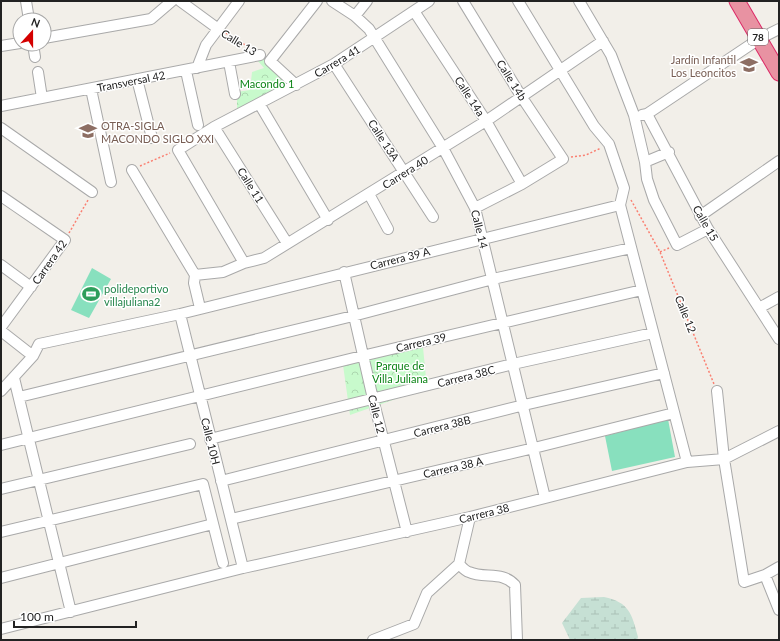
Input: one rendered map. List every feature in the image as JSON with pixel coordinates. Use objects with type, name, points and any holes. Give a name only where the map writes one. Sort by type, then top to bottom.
[{"type":"highway","name":"78","points":[[737,1],[779,73]]},
{"type":"street","points":[[26,1],[28,12]]},
{"type":"street","points":[[52,37],[151,19],[172,1]]},
{"type":"street","name":"Calle 13","points":[[180,1],[217,28]]},
{"type":"street","points":[[197,68],[206,45],[217,28],[239,1]]},
{"type":"street","points":[[296,85],[270,61],[316,1]]},
{"type":"street","name":"Calle 14","points":[[332,1],[355,16],[369,29],[443,148],[475,208],[524,405],[545,498]]},
{"type":"street","points":[[355,16],[367,1]]},
{"type":"street","name":"Carrera 41","points":[[244,263],[178,150],[214,127],[260,105],[334,64],[429,1]]},
{"type":"street","name":"Calle 14b","points":[[463,1],[521,96],[563,159]]},
{"type":"street","points":[[518,1],[594,126],[609,144],[624,188],[620,205],[687,462]]},
{"type":"street","points":[[580,1],[612,55],[634,116],[645,162],[647,179],[654,200],[677,245],[708,229]]},
{"type":"street","name":"Calle 14a","points":[[414,11],[486,121],[522,184]]},
{"type":"street","points":[[634,116],[648,114],[759,40],[779,29]]},
{"type":"street","name":"Carrera 40","points":[[195,275],[223,272],[244,263],[264,258],[328,220],[486,121],[603,41]]},
{"type":"street","points":[[1,46],[12,44]]},
{"type":"street","points":[[34,52],[35,57]]},
{"type":"street","name":"Transversal 42","points":[[1,106],[137,79],[186,71],[260,55]]},
{"type":"street","points":[[229,62],[235,94]]},
{"type":"street","name":"Calle 13A","points":[[334,64],[433,217]]},
{"type":"street","points":[[186,71],[198,125]]},
{"type":"street","points":[[38,72],[42,98]]},
{"type":"street","points":[[137,79],[152,138]]},
{"type":"street","points":[[91,89],[111,182]]},
{"type":"street","points":[[260,105],[328,220]]},
{"type":"street","name":"Calle 15","points":[[648,114],[669,152],[700,216],[779,339]]},
{"type":"street","name":"Calle 11","points":[[214,127],[287,243]]},
{"type":"street","points":[[1,128],[92,192]]},
{"type":"street","points":[[645,162],[669,152]]},
{"type":"street","points":[[475,208],[522,184],[563,159]]},
{"type":"street","points":[[700,216],[779,161]]},
{"type":"street","points":[[132,170],[195,275],[194,283],[200,308]]},
{"type":"street","points":[[369,194],[388,229]]},
{"type":"street","points":[[1,196],[65,240]]},
{"type":"street","name":"Carrera 39 A","points":[[33,356],[39,344],[180,314],[344,272],[620,205]]},
{"type":"street","name":"Carrera 42","points":[[1,327],[65,240]]},
{"type":"street","points":[[19,396],[353,316],[493,280],[631,248]]},
{"type":"street","points":[[1,265],[31,287]]},
{"type":"street","name":"Calle 12","points":[[344,272],[362,356],[407,532]]},
{"type":"street","name":"Carrera 39","points":[[1,445],[362,356],[642,290]]},
{"type":"street","points":[[759,308],[779,296]]},
{"type":"street","name":"Calle 10H","points":[[180,314],[243,568]]},
{"type":"street","points":[[1,331],[33,356],[1,391]]},
{"type":"street","name":"Carrera 38C","points":[[210,439],[513,364],[653,333]]},
{"type":"street","name":"Carrera 38B","points":[[221,481],[524,405],[664,373]]},
{"type":"street","points":[[14,378],[71,612]]},
{"type":"street","points":[[717,391],[724,459],[744,582],[764,575],[779,567]]},
{"type":"street","name":"Carrera 38 A","points":[[231,519],[534,448],[674,413]]},
{"type":"street","points":[[724,459],[779,431]]},
{"type":"street","points":[[1,489],[190,444]]},
{"type":"street","name":"Carrera 38","points":[[1,629],[243,568],[470,517],[687,462],[724,459]]},
{"type":"street","points":[[1,532],[203,484],[223,563]]},
{"type":"street","points":[[373,640],[414,624],[427,593],[459,564],[470,517]]},
{"type":"street","points":[[1,578],[213,524]]},
{"type":"street","points":[[459,564],[467,572],[476,575],[501,576],[510,579],[515,585],[517,640]]},
{"type":"street","points":[[764,575],[779,610]]},
{"type":"path","name":"Calle 13","points":[[217,28],[260,55]]},
{"type":"path","points":[[563,159],[586,155],[609,144]]},
{"type":"path","name":"Calle 12","points":[[624,188],[660,252],[717,391]]},
{"type":"path","name":"Carrera 42","points":[[65,240],[92,192]]},
{"type":"green space","name":"Macondo 1","points":[[261,57],[293,84],[237,114],[237,92],[250,90],[252,72],[264,68],[257,60]]},
{"type":"green space","name":"polideportivo villajuliana2","points":[[92,268],[111,279],[89,318],[71,310]]},
{"type":"green space","name":"Parque de Villa Juliana","points":[[422,337],[427,388],[350,415],[343,365]]},
{"type":"green space","points":[[668,419],[675,457],[612,471],[605,436]]},
{"type":"green space","points":[[604,597],[619,602],[628,610],[636,629],[638,637],[637,640],[570,640],[562,623],[581,598]]},
{"type":"place","name":"Jardín Infantil Los Leoncitos","points":[[749,65]]},
{"type":"place","name":"OTRA-SIGLA MACONDO SIGLO XXI","points":[[88,131]]},
{"type":"place","name":"polideportivo villajuliana2","points":[[91,294]]}]
